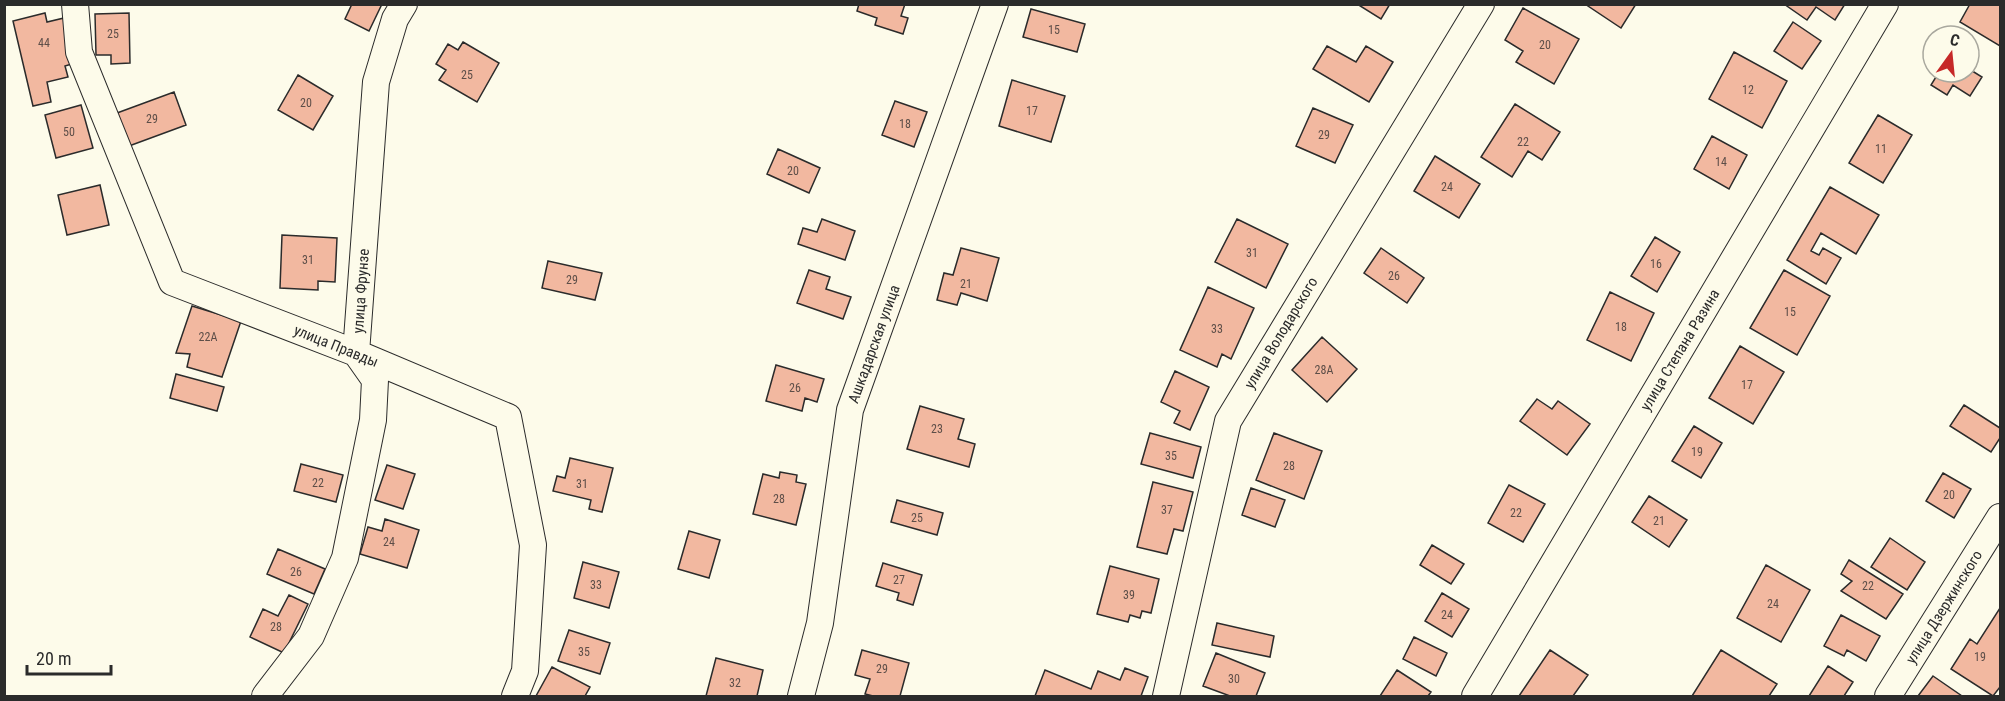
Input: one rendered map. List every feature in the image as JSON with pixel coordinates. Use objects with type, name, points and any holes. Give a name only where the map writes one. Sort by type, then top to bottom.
[{"type":"street","name":"улица Правды","points":[[75,4],[79,52],[172,282],[356,353],[508,417],[533,545],[525,671],[515,696]]},
{"type":"street","name":"улица Фрунзе","points":[[265,696],[312,636],[345,558],[373,420],[375,380],[356,353],[376,82],[395,19],[404,4]]},
{"type":"street","name":"Ашкадарская улица","points":[[801,696],[820,623],[850,410],[995,4]]},
{"type":"street","name":"улица Володарского","points":[[1166,696],[1228,421],[1481,4]]},
{"type":"street","name":"улица Степана Разина","points":[[1476,696],[1885,4]]},
{"type":"street","name":"улица Дзержинского","points":[[1888,696],[2001,517]]},
{"type":"building","points":[[352,4],[382,4],[369,31],[345,19]]},
{"type":"building","points":[[859,4],[905,4],[901,16],[908,18],[903,34],[875,25],[877,18],[857,11]]},
{"type":"building","points":[[1357,4],[1390,4],[1381,19]]},
{"type":"building","points":[[1585,4],[1636,4],[1621,28]]},
{"type":"building","points":[[1784,4],[1845,4],[1835,20],[1816,7],[1807,20]]},
{"type":"building","points":[[1970,4],[2000,4],[2000,46],[1981,35],[1981,24],[1960,22]]},
{"type":"building","points":[[1523,8],[1579,39],[1554,84],[1516,62],[1523,51],[1505,40]]},
{"type":"building","points":[[1031,9],[1085,24],[1077,52],[1023,37]]},
{"type":"building","points":[[45,13],[47,22],[64,18],[75,63],[65,66],[68,77],[47,82],[51,102],[33,106],[13,21]]},
{"type":"building","points":[[129,13],[130,63],[111,64],[111,55],[96,55],[95,14]]},
{"type":"building","points":[[1793,22],[1821,41],[1802,69],[1774,51]]},
{"type":"building","points":[[463,42],[499,63],[477,102],[439,80],[446,70],[436,64],[448,44],[458,50]]},
{"type":"building","points":[[1327,46],[1356,62],[1366,46],[1393,62],[1369,102],[1313,69]]},
{"type":"building","points":[[1734,52],[1787,81],[1762,128],[1709,99]]},
{"type":"building","points":[[298,75],[333,96],[313,130],[278,110]]},
{"type":"building","points":[[1012,80],[1065,96],[1051,142],[999,126]]},
{"type":"building","points":[[1978,84],[1970,96],[1953,85],[1947,95],[1931,85]]},
{"type":"building","points":[[174,92],[186,125],[129,146],[117,113]]},
{"type":"building","points":[[895,101],[927,112],[914,147],[882,135]]},
{"type":"building","points":[[1515,104],[1560,132],[1542,160],[1528,151],[1512,177],[1481,157]]},
{"type":"building","points":[[81,105],[93,148],[56,158],[45,115]]},
{"type":"building","points":[[1313,108],[1353,125],[1335,163],[1296,146]]},
{"type":"building","points":[[1878,115],[1912,135],[1883,183],[1849,163]]},
{"type":"building","points":[[1712,136],[1747,155],[1729,189],[1694,169]]},
{"type":"building","points":[[778,149],[820,168],[809,193],[767,174]]},
{"type":"building","points":[[1435,156],[1480,184],[1459,218],[1414,191]]},
{"type":"building","points":[[100,185],[109,225],[67,235],[58,195]]},
{"type":"building","points":[[1830,187],[1879,215],[1856,254],[1821,233],[1811,251],[1819,255],[1823,248],[1841,258],[1826,284],[1787,260]]},
{"type":"building","points":[[822,219],[855,231],[845,260],[798,244],[803,228],[817,232]]},
{"type":"building","points":[[1237,219],[1288,244],[1266,288],[1215,262]]},
{"type":"building","points":[[282,235],[337,238],[335,282],[318,281],[318,290],[280,288]]},
{"type":"building","points":[[1655,237],[1680,252],[1657,292],[1631,276]]},
{"type":"building","points":[[961,248],[999,258],[987,301],[961,293],[957,305],[937,300],[944,273],[953,275]]},
{"type":"building","points":[[1381,248],[1424,278],[1407,303],[1364,273]]},
{"type":"building","points":[[548,261],[602,273],[595,300],[542,288]]},
{"type":"building","points":[[809,270],[830,277],[826,289],[851,297],[843,319],[797,303]]},
{"type":"building","points":[[1784,270],[1830,296],[1797,355],[1750,328]]},
{"type":"building","points":[[1208,287],[1254,308],[1231,359],[1222,354],[1217,367],[1180,350]]},
{"type":"building","points":[[1610,292],[1654,313],[1631,361],[1587,340]]},
{"type":"building","points":[[192,306],[241,321],[222,377],[187,367],[190,354],[176,353]]},
{"type":"building","points":[[1322,337],[1357,369],[1327,402],[1292,370]]},
{"type":"building","points":[[1740,346],[1784,372],[1753,424],[1709,398]]},
{"type":"building","points":[[776,365],[824,379],[817,402],[805,398],[802,411],[766,401]]},
{"type":"building","points":[[1175,371],[1209,387],[1190,430],[1174,423],[1180,411],[1161,402]]},
{"type":"building","points":[[176,374],[224,387],[217,411],[170,398]]},
{"type":"building","points":[[1537,399],[1552,409],[1558,401],[1590,424],[1567,455],[1520,421]]},
{"type":"building","points":[[1964,405],[2000,428],[2000,438],[1991,452],[1950,426]]},
{"type":"building","points":[[920,406],[964,419],[958,439],[975,444],[969,467],[907,449]]},
{"type":"building","points":[[1694,426],[1722,443],[1701,478],[1672,461]]},
{"type":"building","points":[[1150,433],[1201,447],[1193,478],[1141,464]]},
{"type":"building","points":[[1274,433],[1322,451],[1304,499],[1256,480]]},
{"type":"building","points":[[570,458],[613,468],[602,512],[589,509],[591,500],[553,491],[557,476],[565,478]]},
{"type":"building","points":[[301,464],[343,475],[336,502],[294,491]]},
{"type":"building","points":[[387,465],[415,474],[403,509],[375,500]]},
{"type":"building","points":[[780,472],[797,475],[796,482],[806,484],[796,525],[753,514],[763,474],[779,478]]},
{"type":"building","points":[[1943,473],[1971,489],[1954,518],[1926,501]]},
{"type":"building","points":[[1153,482],[1193,492],[1183,531],[1174,529],[1167,554],[1137,547]]},
{"type":"building","points":[[1509,485],[1545,504],[1523,542],[1488,523]]},
{"type":"building","points":[[1251,488],[1285,500],[1275,527],[1242,515]]},
{"type":"building","points":[[1649,496],[1687,520],[1669,547],[1632,522]]},
{"type":"building","points":[[897,500],[943,513],[937,535],[891,522]]},
{"type":"building","points":[[385,519],[419,530],[407,568],[360,554],[368,527],[382,531]]},
{"type":"building","points":[[689,531],[720,540],[709,578],[678,569]]},
{"type":"building","points":[[1890,538],[1925,562],[1907,590],[1871,567]]},
{"type":"building","points":[[1432,545],[1464,564],[1451,584],[1420,565]]},
{"type":"building","points":[[278,549],[325,569],[314,594],[267,574]]},
{"type":"building","points":[[1849,560],[1903,594],[1886,619],[1841,591],[1852,581],[1841,574]]},
{"type":"building","points":[[583,562],[619,572],[609,608],[574,598]]},
{"type":"building","points":[[883,563],[922,575],[913,605],[897,600],[899,593],[876,586]]},
{"type":"building","points":[[1766,565],[1810,590],[1781,642],[1737,618]]},
{"type":"building","points":[[1110,566],[1159,579],[1151,613],[1142,611],[1140,618],[1130,615],[1128,622],[1097,614]]},
{"type":"building","points":[[1442,593],[1469,609],[1452,637],[1425,621]]},
{"type":"building","points":[[289,595],[308,604],[284,653],[250,637],[263,609],[278,616]]},
{"type":"building","points":[[2000,608],[2000,687],[1993,696],[1951,669],[1970,639],[1977,644]]},
{"type":"building","points":[[1841,615],[1880,636],[1866,661],[1847,650],[1844,656],[1824,646]]},
{"type":"building","points":[[1217,623],[1274,636],[1270,657],[1212,645]]},
{"type":"building","points":[[569,630],[610,643],[600,674],[558,661]]},
{"type":"building","points":[[1414,637],[1447,653],[1436,676],[1403,659]]},
{"type":"building","points":[[862,650],[909,663],[900,696],[865,694],[870,679],[855,675]]},
{"type":"building","points":[[1550,650],[1588,675],[1573,696],[1519,696]]},
{"type":"building","points":[[1721,650],[1777,684],[1769,696],[1692,696]]},
{"type":"building","points":[[1216,653],[1265,673],[1256,696],[1230,696],[1203,686]]},
{"type":"building","points":[[716,658],[763,670],[757,696],[706,696]]},
{"type":"building","points":[[1828,666],[1853,682],[1844,696],[1809,696]]},
{"type":"building","points":[[552,667],[590,687],[585,696],[536,696]]},
{"type":"building","points":[[1125,668],[1148,677],[1141,696],[1035,696],[1045,670],[1091,689],[1098,671],[1120,680]]},
{"type":"building","points":[[1397,670],[1431,692],[1428,696],[1380,696]]},
{"type":"building","points":[[1933,676],[1962,696],[1918,696]]}]
